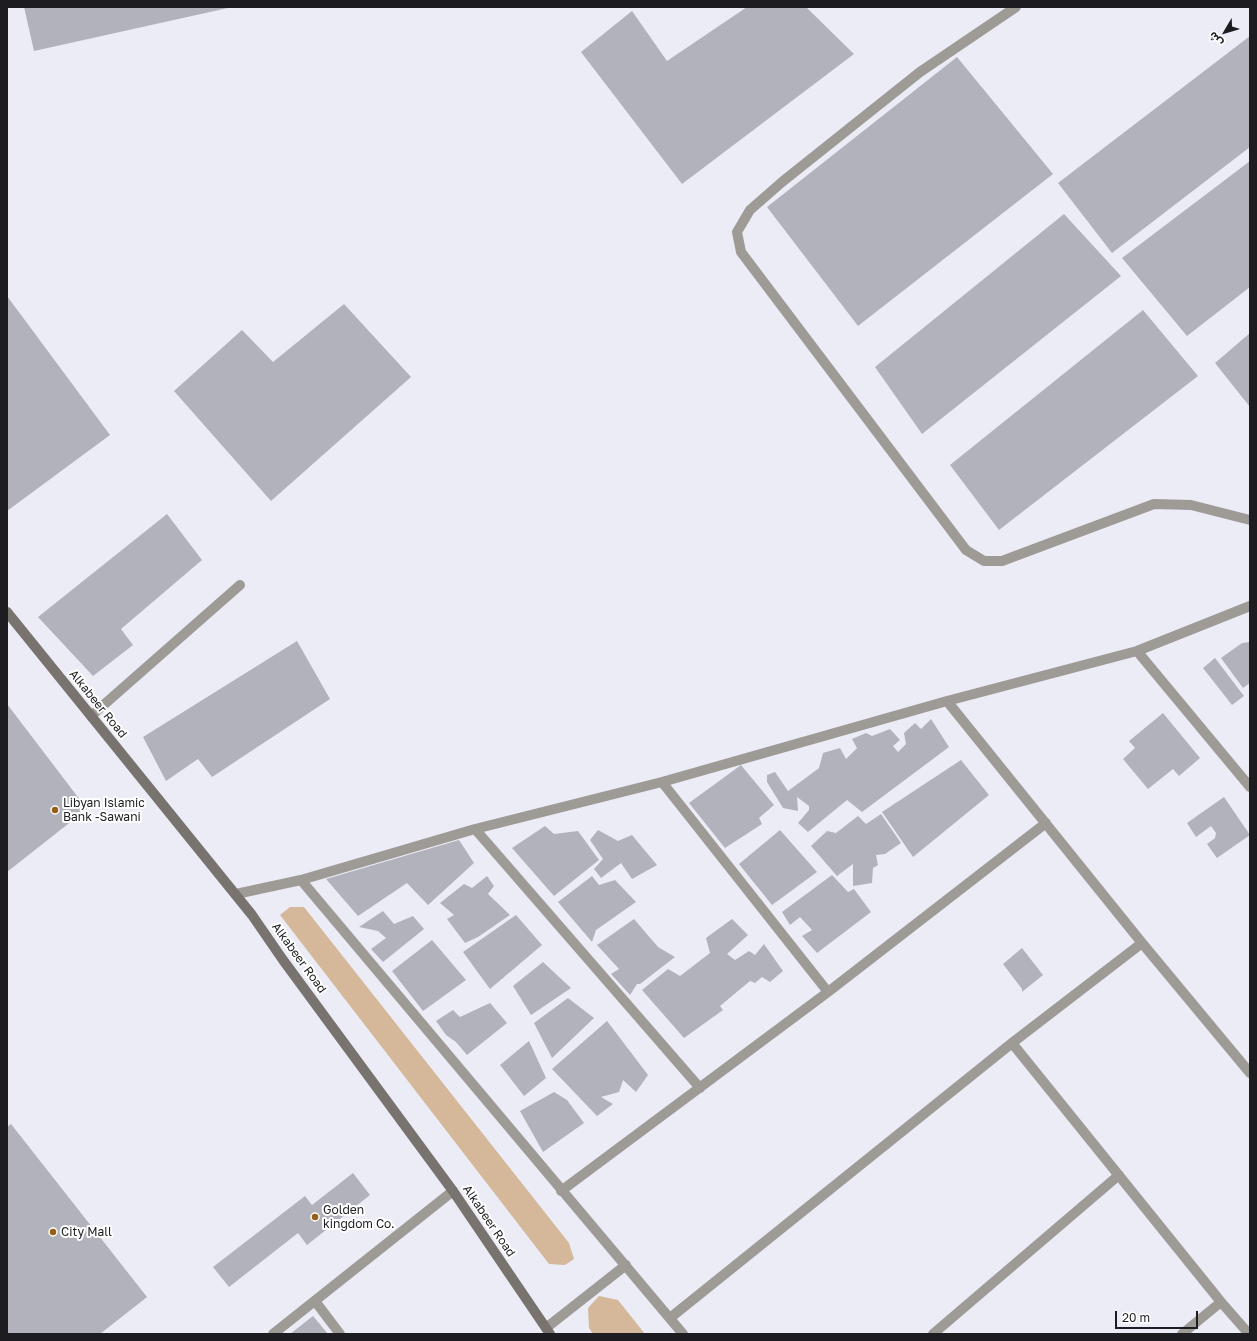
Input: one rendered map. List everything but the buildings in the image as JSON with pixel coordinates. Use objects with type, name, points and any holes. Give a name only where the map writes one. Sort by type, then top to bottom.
[{"type":"street","points":[[1016,7],[920,72],[782,182],[750,210],[737,232],[741,252],[966,550],[984,561],[1002,561],[1154,504],[1191,505],[1250,520]]},
{"type":"street","points":[[91,716],[240,585]]},
{"type":"street","points":[[236,894],[301,880],[475,829],[662,782],[947,701],[1137,651],[1250,606]]},
{"type":"street","name":"Alkabeer Road","points":[[7,612],[252,915],[283,960],[453,1191],[548,1331]]},
{"type":"street","points":[[1137,651],[1250,787]]},
{"type":"street","points":[[947,701],[1142,943],[1250,1073]]},
{"type":"street","points":[[662,782],[828,992]]},
{"type":"street","points":[[562,1191],[828,992],[1046,823]]},
{"type":"street","points":[[475,829],[700,1088]]},
{"type":"street","points":[[301,880],[683,1334]]},
{"type":"street","points":[[670,1318],[1012,1042],[1142,943]]},
{"type":"street","points":[[1012,1042],[1221,1302],[1249,1334]]},
{"type":"street","points":[[933,1334],[1119,1175]]},
{"type":"street","points":[[273,1334],[453,1191]]},
{"type":"street","points":[[548,1331],[626,1265]]},
{"type":"street","points":[[315,1301],[340,1334]]},
{"type":"street","points":[[1182,1334],[1221,1302]]},
{"type":"shaded area","points":[[290,907],[304,907],[569,1243],[574,1259],[565,1265],[549,1264],[280,915]]},
{"type":"shaded area","points":[[599,1296],[618,1300],[645,1334],[593,1334],[589,1328],[588,1308]]},
{"type":"place","name":"Libyan Islamic Bank -Sawani","points":[[55,810]]},
{"type":"place","name":"Golden kingdom Co.","points":[[315,1217]]},
{"type":"place","name":"City Mall","points":[[53,1232]]}]
